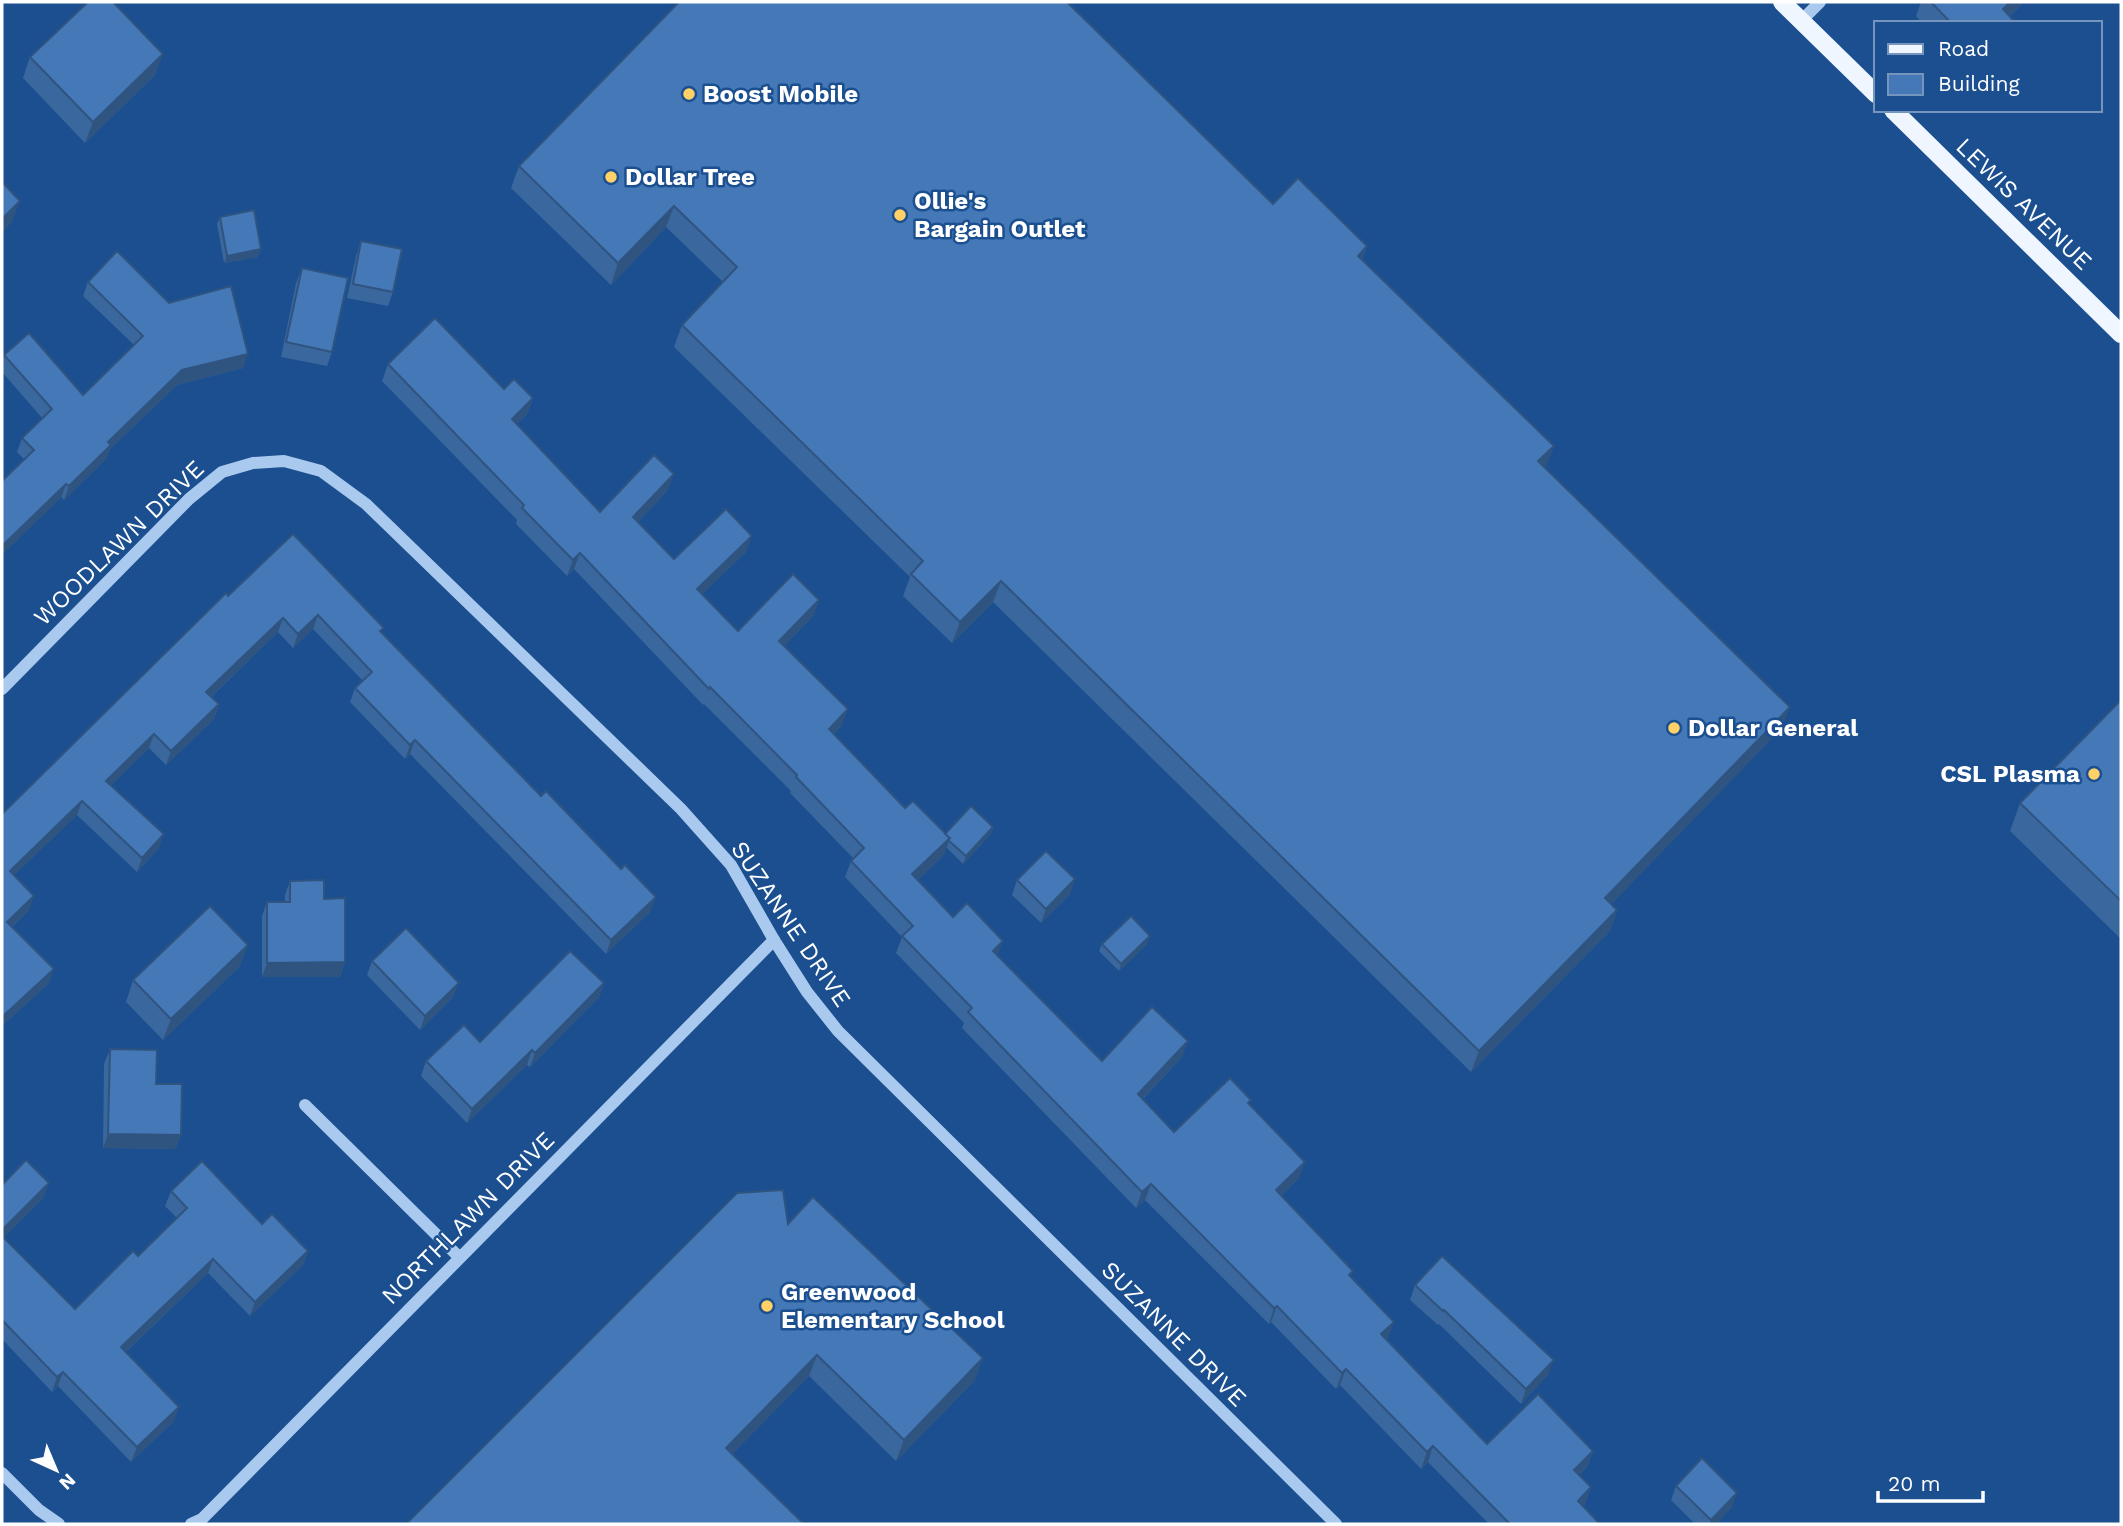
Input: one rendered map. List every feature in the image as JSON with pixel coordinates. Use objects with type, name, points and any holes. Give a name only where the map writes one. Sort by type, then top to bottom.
[{"type":"main road","points":[[1782,2],[1874,92]]},
{"type":"main road","name":"LEWIS AVENUE","points":[[1895,112],[2121,334]]},
{"type":"street","points":[[1801,21],[1820,2]]},
{"type":"street","name":"WOODLAWN DRIVE","points":[[2,689],[189,499],[222,471],[253,463],[284,461]]},
{"type":"street","name":"SUZANNE DRIVE","points":[[284,461],[321,471],[366,504],[671,800],[731,865],[807,992],[838,1031],[1336,1524]]},
{"type":"street","name":"NORTHLAWN DRIVE","points":[[191,1524],[202,1519],[774,940]]},
{"type":"street","points":[[304,1105],[459,1257]]},
{"type":"street","points":[[2,1474],[39,1510],[59,1524]]},
{"type":"building","points":[[88,2],[113,2],[163,54],[93,122],[30,57]]},
{"type":"building","points":[[679,2],[1067,2],[1273,204],[1298,178],[1367,246],[1358,256],[1554,446],[1538,461],[1790,707],[1605,898],[1617,910],[1479,1051],[1001,581],[960,622],[911,574],[923,561],[682,325],[737,267],[674,206],[618,263],[519,166]]},
{"type":"building","points":[[1931,2],[2010,2],[2003,9],[2014,21],[1949,21]]},
{"type":"building","points":[[2,182],[20,201],[2,219]]},
{"type":"building","points":[[254,210],[261,249],[227,256],[220,217]]},
{"type":"building","points":[[361,241],[402,249],[393,292],[353,284]]},
{"type":"building","points":[[117,251],[169,303],[231,286],[248,354],[182,370],[108,442],[111,445],[2,546],[2,481],[34,450],[22,438],[52,409],[4,355],[29,333],[83,395],[143,336],[88,282]]},
{"type":"building","points":[[302,268],[348,278],[332,352],[286,342]]},
{"type":"building","points":[[435,318],[504,389],[514,379],[533,398],[512,419],[600,512],[654,455],[674,474],[633,517],[674,559],[726,509],[752,536],[697,589],[738,631],[793,574],[819,600],[779,641],[848,709],[829,729],[905,808],[913,801],[950,838],[912,874],[953,917],[967,903],[1003,941],[993,951],[1102,1061],[1152,1007],[1188,1041],[1138,1094],[1174,1132],[1230,1078],[1251,1100],[1248,1103],[1305,1162],[1276,1190],[1353,1271],[1349,1275],[1394,1322],[1381,1334],[1487,1444],[1538,1394],[1593,1451],[1574,1470],[1591,1487],[1578,1501],[1600,1524],[1510,1524],[1433,1446],[1427,1452],[1346,1369],[1342,1373],[1151,1184],[1142,1192],[968,1012],[972,1008],[902,936],[913,926],[851,861],[864,848],[797,775],[710,687],[709,689],[580,553],[573,560],[522,508],[524,505],[388,364]]},
{"type":"building","points":[[293,534],[384,628],[380,631],[541,796],[546,791],[621,869],[625,865],[656,897],[611,940],[415,740],[410,745],[355,688],[372,672],[318,615],[298,634],[283,618],[206,692],[219,704],[171,751],[154,734],[106,781],[164,834],[142,858],[82,801],[10,871],[34,896],[7,922],[54,969],[2,1017],[2,814],[226,593],[228,596]]},
{"type":"building","name":"CSL Plasma","points":[[2121,700],[2121,901],[2020,803]]},
{"type":"building","points":[[971,806],[993,827],[966,856],[945,834]]},
{"type":"building","points":[[1046,851],[1075,879],[1046,909],[1017,880]]},
{"type":"building","points":[[324,880],[324,899],[345,898],[345,962],[267,963],[267,902],[290,902],[290,881]]},
{"type":"building","points":[[210,906],[248,945],[171,1019],[133,980]]},
{"type":"building","points":[[1131,916],[1150,936],[1121,964],[1102,944]]},
{"type":"building","points":[[406,928],[459,983],[425,1016],[372,961]]},
{"type":"building","points":[[570,951],[604,983],[535,1053],[532,1050],[472,1109],[426,1061],[464,1025],[480,1042]]},
{"type":"building","points":[[110,1049],[157,1050],[156,1084],[182,1084],[181,1135],[108,1134]]},
{"type":"building","points":[[26,1160],[49,1183],[2,1230],[2,1185]]},
{"type":"building","points":[[202,1161],[262,1224],[272,1214],[308,1251],[255,1302],[213,1259],[121,1347],[179,1407],[137,1447],[63,1372],[57,1377],[2,1320],[2,1236],[75,1309],[133,1251],[138,1256],[187,1208],[171,1191]]},
{"type":"building","name":"Greenwood Elementary School","points":[[783,1190],[788,1224],[813,1197],[983,1358],[904,1440],[817,1355],[726,1448],[804,1524],[406,1524],[737,1193]]},
{"type":"building","points":[[1442,1256],[1554,1360],[1526,1389],[1415,1285]]},
{"type":"building","points":[[1702,1458],[1737,1493],[1711,1520],[1676,1486]]},
{"type":"place","name":"Boost Mobile","points":[[689,94]]},
{"type":"place","name":"Dollar Tree","points":[[611,177]]},
{"type":"place","name":"Ollie's Bargain Outlet","points":[[900,215]]},
{"type":"place","name":"Dollar General","points":[[1674,728]]},
{"type":"place","name":"CSL Plasma","points":[[2094,774]]},
{"type":"place","name":"Greenwood Elementary School","points":[[767,1306]]}]
